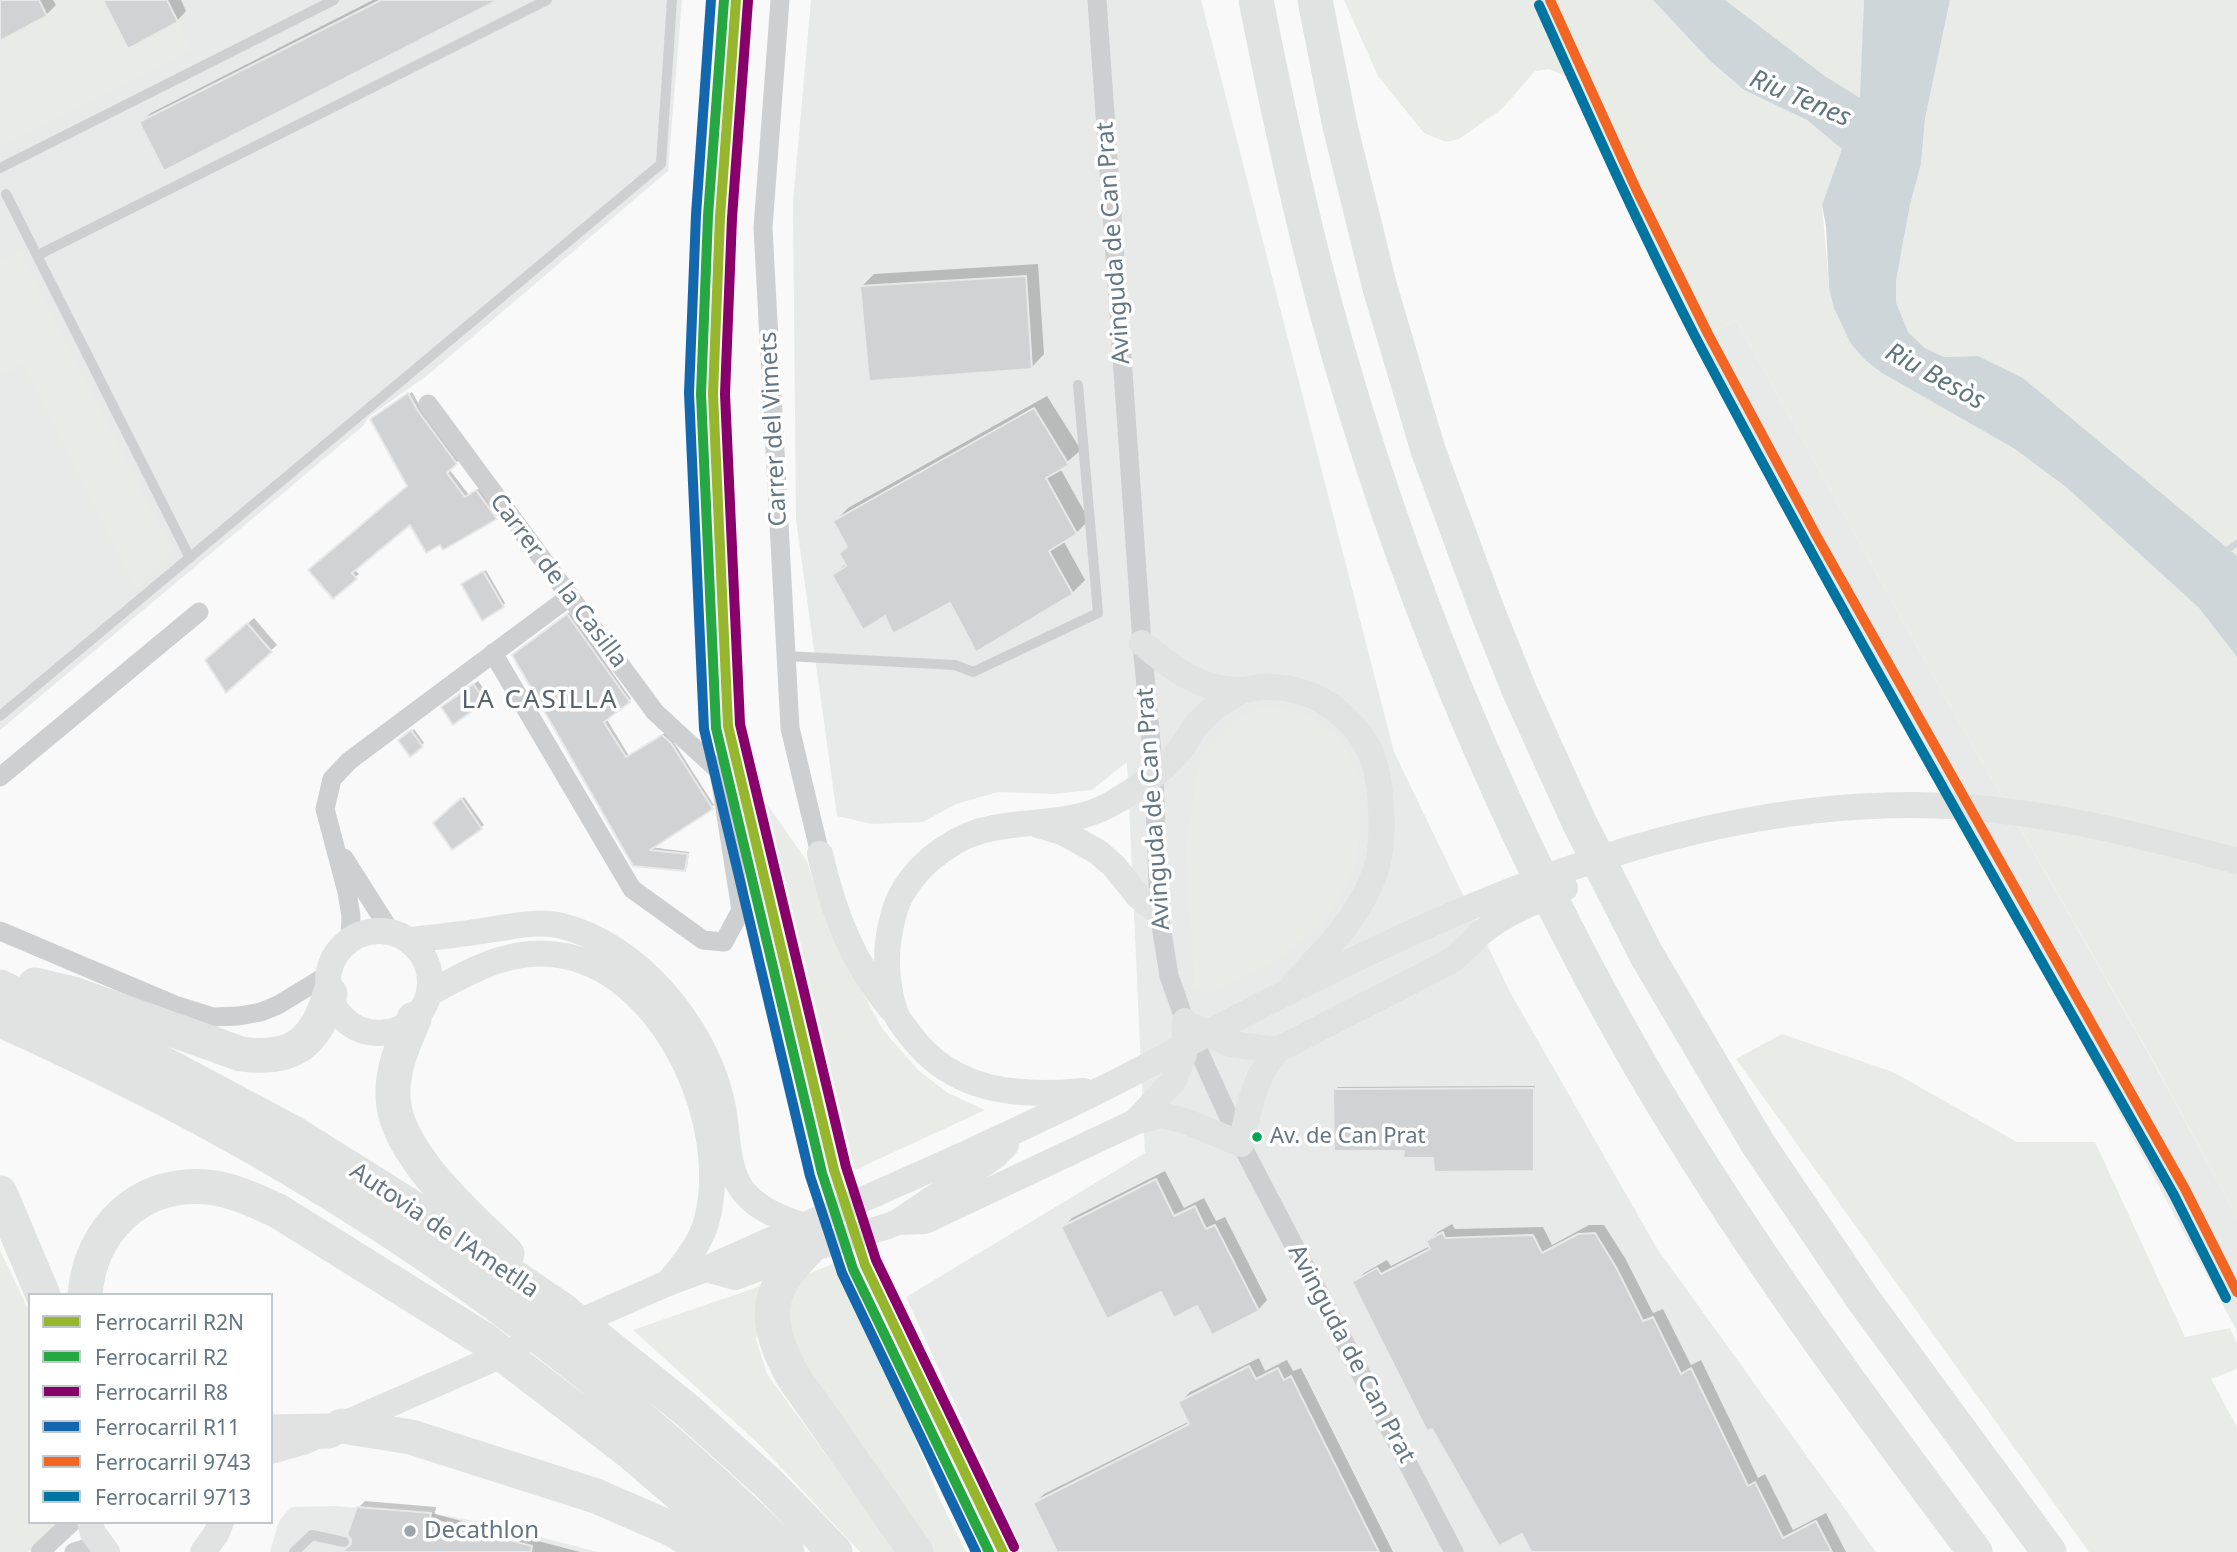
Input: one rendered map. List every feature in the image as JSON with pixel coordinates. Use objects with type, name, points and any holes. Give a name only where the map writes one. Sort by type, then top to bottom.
[{"type":"highway","points":[[1256,0],[1289,165],[1325,307],[1360,426],[1423,607],[1509,813],[1574,945],[1640,1066],[1709,1178],[1787,1294],[1975,1552]]},
{"type":"highway","points":[[1315,0],[1340,126],[1380,288],[1428,450],[1491,622],[1579,822],[1646,954],[1758,1144],[1864,1299],[2049,1552]]},
{"type":"highway","points":[[0,979],[73,994],[241,1054],[256,1056],[287,1052],[303,1043],[323,1018],[329,984]]},
{"type":"highway","name":"Autovia de l'Ametlla","points":[[0,987],[158,1061],[295,1134],[394,1196],[561,1309],[688,1411],[768,1483],[835,1552]]},
{"type":"highway","points":[[422,1006],[396,1067],[393,1097],[397,1122],[436,1184],[561,1309]]},
{"type":"highway","name":"Autovia de l'Ametlla","points":[[0,1020],[133,1083],[245,1142],[438,1262],[570,1359],[632,1409],[721,1488],[787,1552]]},
{"type":"highway","points":[[85,1293],[87,1273],[95,1249],[106,1231],[139,1201],[158,1192],[184,1187],[209,1187],[248,1198],[288,1217],[483,1339],[629,1451],[747,1552]]},
{"type":"highway","points":[[0,1193],[9,1222],[42,1293]]},
{"type":"highway","points":[[818,1233],[792,1264],[777,1288],[772,1308],[777,1346],[792,1375],[916,1552]]},
{"type":"highway","points":[[311,1433],[411,1437],[596,1496],[674,1530],[709,1552]]},
{"type":"street","name":"Carrer del Vimets","points":[[780,0],[763,228],[790,728],[820,854]]},
{"type":"street","name":"Avinguda de Can Prat","points":[[1097,0],[1142,643],[1154,775],[1159,913],[1169,976],[1185,1021],[1241,1144],[1454,1552]]},
{"type":"street","name":"Carrer de la Casilla","points":[[428,404],[655,712],[719,771],[741,911],[724,942],[703,940],[632,890],[493,653]]},
{"type":"street","points":[[350,939],[351,916],[347,892],[325,809],[332,779],[349,761],[569,597]]},
{"type":"street","points":[[0,777],[199,612]]},
{"type":"street","points":[[1142,643],[1172,668],[1201,684],[1242,690],[1263,687],[1286,689],[1309,695],[1327,704],[1348,720],[1371,756],[1381,808],[1382,838],[1377,866],[1365,893],[1334,942],[1284,994]]},
{"type":"street","points":[[897,1015],[887,976],[887,946],[893,916],[903,892],[925,864],[961,839],[990,828],[1078,818],[1094,812],[1154,775],[1173,759],[1205,715],[1242,690]]},
{"type":"street","points":[[273,1450],[482,1364],[668,1283],[706,1269],[735,1277],[818,1233],[875,1194],[1102,1089],[1284,994],[1452,915],[1558,872],[1641,844],[1755,817],[1913,805],[1980,809],[2115,828],[2237,861]]},
{"type":"street","points":[[1033,824],[1062,832],[1098,852],[1138,896],[1159,913]]},
{"type":"street","points":[[333,839],[400,936],[425,958],[431,981],[422,1006]]},
{"type":"street","points":[[668,1283],[699,1241],[706,1224],[712,1196],[712,1172],[708,1133],[687,1065],[663,1024],[614,977],[594,966],[565,956],[534,954],[507,957],[479,967],[422,1006],[393,1031],[370,1032],[359,1029],[340,1015],[329,984],[336,954],[350,939],[370,931],[400,936],[529,923],[562,926],[606,944],[642,970],[663,990],[708,1056],[722,1099],[730,1160],[738,1182],[747,1196],[779,1217],[818,1233],[925,1221],[1135,1122],[1161,1115],[1185,1121],[1241,1144],[1255,1087],[1264,1065],[1277,1050],[1449,962],[1507,914],[1598,873],[1641,844]]},
{"type":"street","points":[[820,854],[835,914],[875,989],[917,1044],[937,1063],[982,1086],[1010,1093],[1102,1089]]},
{"type":"street","points":[[0,931],[175,1005],[213,1017],[261,1012],[329,984]]},
{"type":"street","points":[[1185,1021],[1207,1035],[1230,1044],[1277,1050]]},
{"type":"street","points":[[1135,1122],[1174,1080],[1184,1055],[1185,1021]]},
{"type":"street","points":[[893,1224],[995,1156],[1021,1128]]},
{"type":"street","points":[[273,1465],[311,1433]]},
{"type":"street","points":[[40,1552],[70,1524]]},
{"type":"street","points":[[208,1550],[220,1524]]},
{"type":"street","points":[[74,1552],[99,1539]]},
{"type":"lane","points":[[0,167],[334,0]]},
{"type":"lane","points":[[38,256],[547,0]]},
{"type":"lane","points":[[0,716],[661,164],[672,0]]},
{"type":"lane","points":[[6,194],[190,558]]},
{"type":"lane","points":[[786,656],[955,665],[973,672],[1098,613],[1078,385]]},
{"type":"lane","points":[[294,1552],[312,1535],[344,1542]]},
{"type":"shaded area","points":[[0,0],[682,0],[668,171],[429,374],[370,416],[362,427],[0,730]]},
{"type":"shaded area","points":[[39,0],[103,0],[128,48],[178,22],[192,49],[0,148],[0,41],[47,16]]},
{"type":"shaded area","points":[[811,0],[1201,0],[1394,752],[1510,992],[1658,1250],[1876,1552],[1023,1552],[906,1297],[1145,1153],[1127,762],[1092,790],[1053,794],[998,792],[956,804],[923,822],[872,824],[837,816],[796,520],[793,202]]},
{"type":"shaded area","points":[[1344,0],[1653,0],[1709,60],[1744,90],[1807,120],[1843,149],[1822,205],[1829,287],[1851,344],[1865,360],[1882,373],[2015,449],[2066,487],[2199,608],[2237,657],[2237,1218],[2154,1062],[1945,697],[1736,320],[1702,339],[1570,78],[1549,69],[1535,71],[1502,109],[1459,139],[1446,142],[1424,133],[1378,76]]},
{"type":"shaded area","points":[[1725,0],[1864,0],[1861,99],[1825,76]]},
{"type":"shaded area","points":[[1950,0],[2237,0],[2237,556],[2023,378],[1978,356],[1944,357],[1925,348],[1908,332],[1896,302],[1896,281],[1910,205],[1921,164],[1925,119]]},
{"type":"shaded area","points":[[21,251],[174,553],[135,590],[23,365],[0,376],[0,261]]},
{"type":"shaded area","points":[[1736,320],[1945,697],[2154,1063],[2237,1218],[2237,1331],[1702,339]]},
{"type":"shaded area","points":[[1263,706],[1309,713],[1339,738],[1359,776],[1361,826],[1354,870],[1333,911],[1312,934],[1270,965],[1212,994],[1194,988],[1185,845],[1200,757],[1234,721]]},
{"type":"shaded area","points":[[767,804],[806,860],[837,946],[883,1030],[919,1071],[948,1093],[985,1110],[855,1170]]},
{"type":"shaded area","points":[[1782,1034],[1893,1072],[2017,1142],[2095,1142],[2185,1337],[2230,1328],[2237,1344],[2237,1369],[2211,1379],[2237,1427],[2237,1552],[2089,1552],[1736,1059]]},
{"type":"shaded area","points":[[0,1250],[28,1309],[28,1524],[57,1524],[28,1552],[0,1552]]},
{"type":"shaded area","points":[[842,1260],[941,1502],[966,1552],[933,1552],[793,1346],[787,1311],[803,1276]]},
{"type":"shaded area","points":[[766,1284],[756,1339],[767,1374],[897,1552],[860,1552],[760,1445],[633,1330]]},
{"type":"shaded area","points":[[333,1506],[431,1513],[485,1523],[598,1552],[270,1552],[279,1521],[291,1507]]},
{"type":"water","points":[[1653,0],[1725,0],[1825,76],[1860,98],[1864,0],[1950,0],[1925,119],[1921,164],[1910,205],[1896,281],[1896,302],[1908,332],[1925,348],[1944,357],[1978,356],[2023,378],[2237,556],[2237,657],[2199,608],[2066,487],[2015,449],[1882,373],[1865,360],[1851,344],[1834,308],[1829,287],[1826,226],[1822,205],[1842,149],[1807,120],[1744,90],[1709,60]]},
{"type":"building","points":[[0,0],[39,0],[47,16],[0,41]]},
{"type":"building","points":[[103,0],[167,0],[178,22],[128,49]]},
{"type":"building","points":[[381,0],[498,0],[164,171],[139,122]]},
{"type":"building","points":[[1026,276],[1032,369],[869,381],[860,286]]},
{"type":"building","points":[[408,393],[457,464],[447,473],[465,497],[476,490],[497,519],[443,550],[440,545],[426,553],[410,525],[352,573],[357,579],[333,599],[308,570],[407,486],[370,419]]},
{"type":"building","points":[[1034,408],[1069,465],[1046,478],[1077,534],[1049,551],[1073,594],[976,652],[950,603],[893,634],[885,616],[863,630],[832,575],[846,566],[839,553],[847,547],[833,521]]},
{"type":"building","points":[[483,571],[504,607],[482,621],[461,584]]},
{"type":"building","points":[[567,614],[630,702],[604,722],[626,757],[662,735],[671,743],[713,809],[650,850],[688,854],[685,871],[633,866],[512,655]]},
{"type":"building","points":[[247,623],[272,652],[226,693],[205,660]]},
{"type":"building","points":[[473,684],[486,701],[453,725],[441,707]]},
{"type":"building","points":[[411,730],[423,747],[410,757],[398,740]]},
{"type":"building","points":[[461,798],[482,829],[452,850],[433,823]]},
{"type":"building","points":[[1534,1088],[1534,1171],[1434,1172],[1433,1158],[1403,1158],[1404,1151],[1334,1151],[1333,1089]]},
{"type":"building","points":[[1156,1179],[1174,1216],[1195,1206],[1206,1229],[1215,1225],[1259,1311],[1212,1335],[1197,1306],[1174,1318],[1161,1292],[1107,1319],[1061,1227]]},
{"type":"building","points":[[1443,1232],[1445,1238],[1533,1235],[1542,1253],[1578,1234],[1595,1233],[1616,1267],[1643,1321],[1653,1317],[1681,1374],[1691,1368],[1748,1486],[1755,1482],[1783,1538],[1816,1521],[1832,1552],[1531,1552],[1522,1534],[1499,1546],[1432,1429],[1427,1431],[1352,1282],[1377,1268],[1381,1274],[1430,1249],[1426,1241]]},
{"type":"building","points":[[1249,1366],[1256,1379],[1278,1368],[1284,1380],[1291,1376],[1379,1552],[1057,1552],[1033,1503],[1189,1424],[1178,1402]]},
{"type":"building","name":"Decathlon","points":[[357,1507],[431,1513],[430,1519],[532,1546],[531,1552],[342,1552],[351,1544],[347,1535]]},
{"type":"waterway","points":[[2225,552],[2237,543]]},
{"type":"rail line","name":"R11","points":[[711,0],[696,215],[689,393],[704,729],[810,1176],[842,1273],[976,1552]]},
{"type":"rail line","name":"R2","points":[[724,0],[708,216],[701,394],[716,728],[822,1173],[853,1269],[989,1552]]},
{"type":"rail line","name":"R2N","points":[[736,0],[720,217],[713,394],[728,726],[834,1170],[865,1265],[1003,1552]]},
{"type":"rail line","name":"9743","points":[[1550,0],[1637,191],[1708,334],[1816,535],[2185,1189],[2237,1292]]},
{"type":"rail line","name":"R8","points":[[748,1],[732,218],[725,394],[740,724],[846,1167],[876,1260],[1014,1547]]},
{"type":"rail line","name":"9713","points":[[1539,5],[1636,217],[1698,342],[1873,664],[2174,1195],[2226,1298]]},
{"type":"place","name":"Av. de Can Prat","points":[[1257,1137]]},
{"type":"place","name":"Decathlon","points":[[410,1531]]},
{"type":"district","name":"LA CASILLA","points":[[540,701]]},
{"type":"water label","name":"Riu Tenes","points":[[1800,99]]},
{"type":"water label","name":"Riu Besòs","points":[[1935,377]]}]
